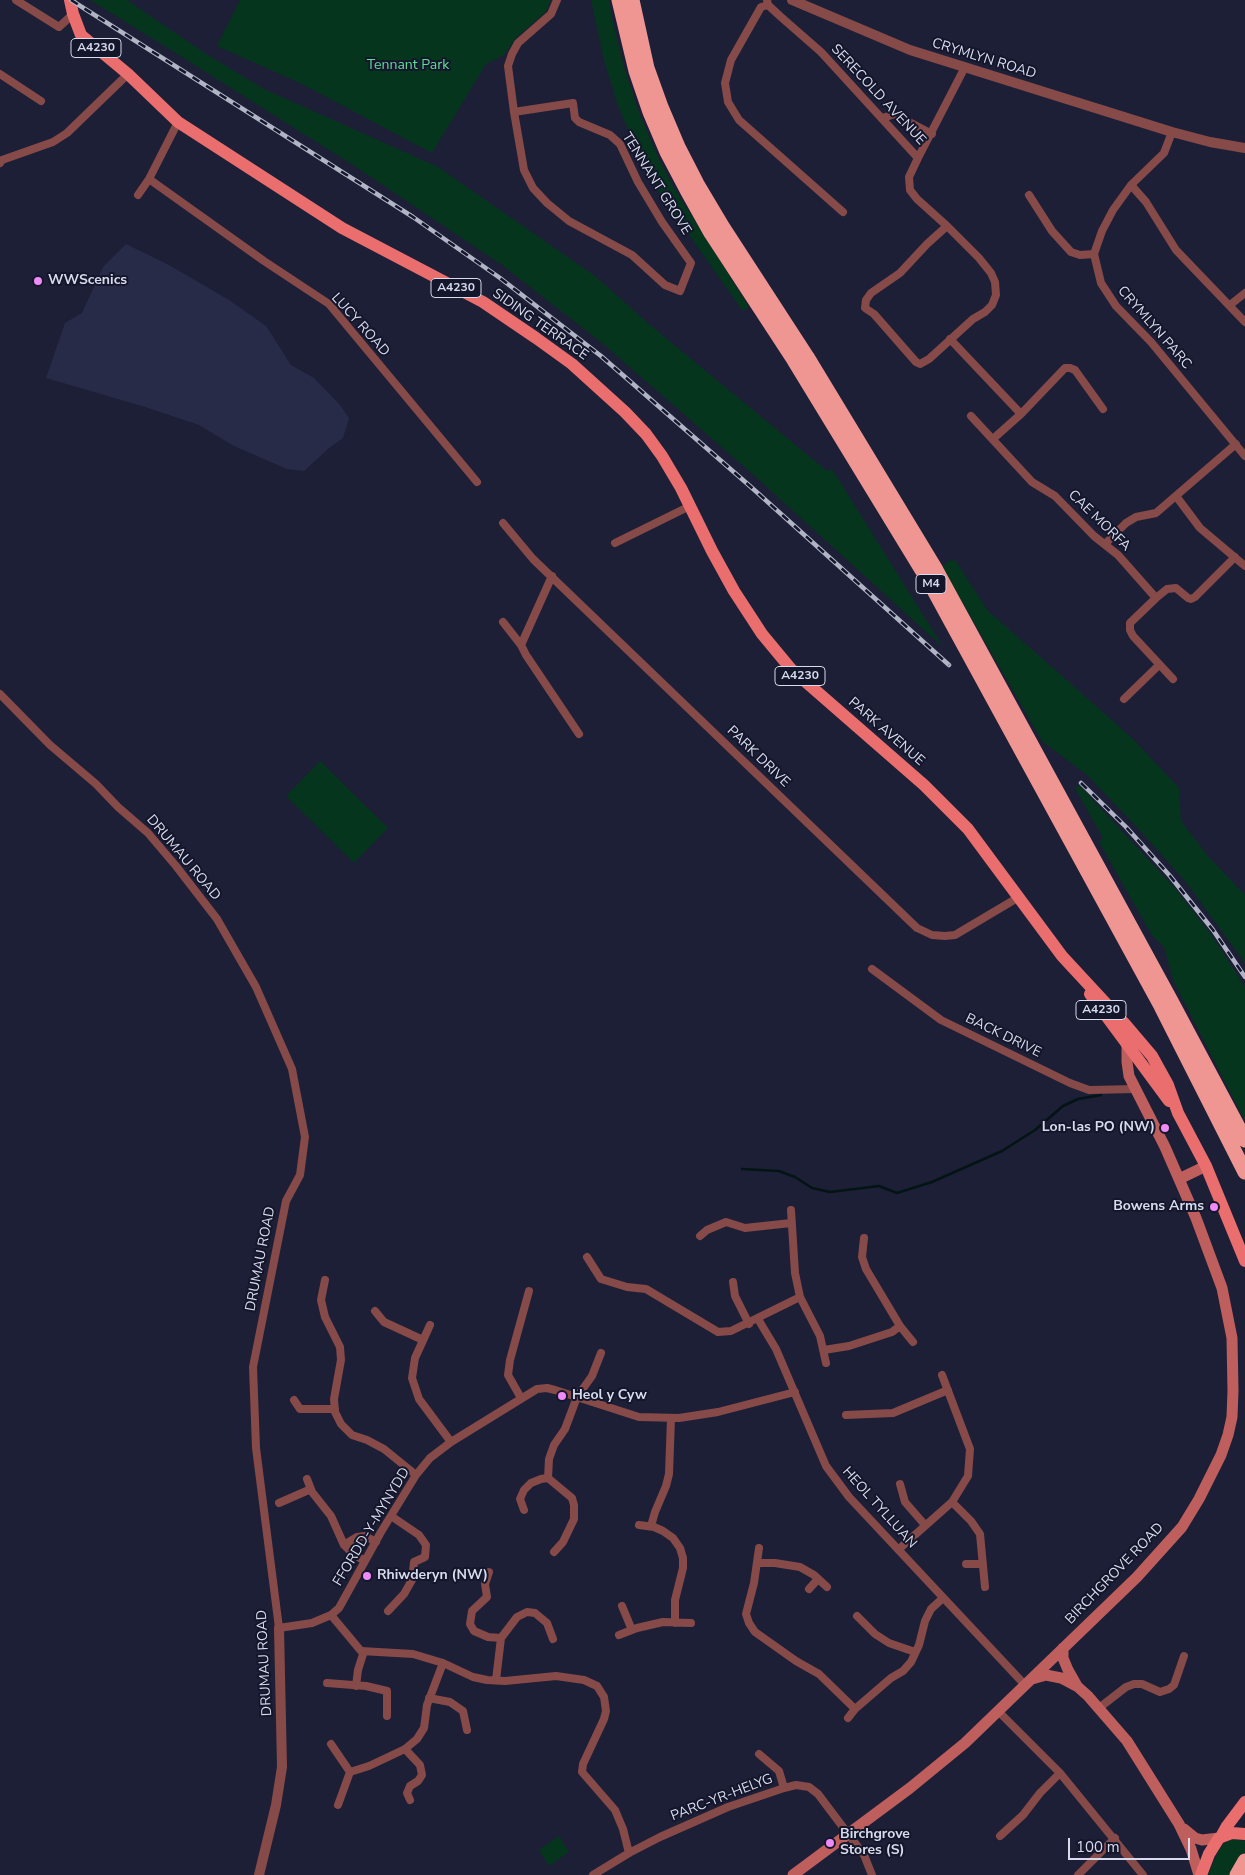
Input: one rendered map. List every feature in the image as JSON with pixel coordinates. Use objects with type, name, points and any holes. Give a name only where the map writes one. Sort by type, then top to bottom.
[{"type":"highway","name":"M4","points":[[619,0],[636,71],[647,104],[667,152],[687,190],[711,233],[794,360],[930,583],[1161,1006],[1245,1172]]},
{"type":"highway","name":"M4","points":[[632,0],[647,68],[658,100],[678,147],[697,184],[807,357],[936,570],[1172,1001],[1245,1140]]},
{"type":"highway","points":[[1237,1875],[1245,1861]]},
{"type":"main road","name":"A4230","points":[[70,0],[81,35],[128,74],[178,122]]},
{"type":"main road","name":"SIDING TERRACE","points":[[178,122],[342,228],[483,302],[572,364],[608,395],[646,434],[662,456],[690,506]]},
{"type":"main road","name":"PARK AVENUE","points":[[690,506],[734,591],[762,634],[791,669],[875,742],[968,829],[1077,972],[1101,1010],[1142,1066]]},
{"type":"main road","name":"PARK AVENUE","points":[[1077,972],[1141,1043]]},
{"type":"main road","name":"A4230","points":[[1141,1043],[1168,1085],[1178,1113],[1206,1166],[1245,1260]]},
{"type":"main road","points":[[1136,1089],[1135,1080],[1142,1066],[1143,1053],[1141,1043]]},
{"type":"main road","name":"BIRCHGROVE ROAD","points":[[793,1875],[910,1788],[965,1743],[1137,1577],[1182,1527],[1211,1477],[1228,1435],[1232,1416],[1233,1382],[1232,1338],[1228,1313],[1214,1264],[1179,1179],[1154,1122],[1130,1076],[1127,1046]]},
{"type":"main road","name":"A4230","points":[[1142,1066],[1178,1113]]},
{"type":"main road","points":[[1179,1179],[1206,1166]]},
{"type":"main road","points":[[1063,1648],[1065,1664],[1078,1687],[1127,1741],[1179,1824],[1191,1849],[1200,1875]]},
{"type":"main road","points":[[1029,1682],[1046,1676],[1061,1678],[1078,1687]]},
{"type":"main road","points":[[1200,1875],[1209,1854],[1245,1802]]},
{"type":"main road","points":[[1179,1824],[1195,1838],[1210,1840],[1232,1833],[1245,1834]]},
{"type":"street","points":[[16,0],[59,27],[73,14]]},
{"type":"street","points":[[514,112],[508,66],[512,54],[518,43],[551,14],[557,0]]},
{"type":"street","name":"CRYMLYN ROAD","points":[[792,0],[910,50],[1172,132],[1210,142],[1245,148]]},
{"type":"street","points":[[768,2],[761,7],[731,60],[725,83],[728,102],[739,120],[843,212]]},
{"type":"street","name":"SERECOLD AVENUE","points":[[768,2],[821,52],[918,158],[965,67]]},
{"type":"street","points":[[0,74],[41,101]]},
{"type":"street","points":[[0,163],[2,160],[53,142],[67,133],[128,74]]},
{"type":"street","name":"TENNANT GROVE","points":[[572,103],[575,118],[579,122],[616,139],[662,222],[691,263],[680,291],[665,285],[632,255],[569,221],[547,203],[533,188],[524,170],[514,112],[572,103]]},
{"type":"street","points":[[883,118],[894,114],[932,134]]},
{"type":"street","points":[[138,196],[178,122]]},
{"type":"street","points":[[1029,195],[1052,231],[1071,252],[1080,256],[1094,254],[1102,231],[1113,210],[1131,186],[1164,153],[1172,132]]},
{"type":"street","points":[[918,158],[909,177],[910,190],[917,199],[947,226],[991,272],[995,282],[996,295],[992,305],[985,312],[972,319],[920,364],[916,362],[874,314],[865,308],[866,300],[872,293],[900,273],[947,226]]},
{"type":"street","name":"LUCY ROAD","points":[[149,178],[264,261],[329,304],[477,482]]},
{"type":"street","points":[[1131,186],[1146,202],[1176,250],[1245,322]]},
{"type":"street","name":"CRYMLYN PARC","points":[[1094,254],[1101,283],[1116,306],[1151,342],[1245,456]]},
{"type":"street","points":[[1230,305],[1245,293]]},
{"type":"street","points":[[950,339],[1021,414]]},
{"type":"street","points":[[994,438],[1021,414],[1065,368],[1070,368],[1078,374],[1103,409]]},
{"type":"street","name":"CAE MORFA","points":[[971,416],[994,438],[1032,482],[1055,496],[1094,536],[1106,544],[1118,556],[1156,598]]},
{"type":"street","points":[[1106,544],[1136,517],[1156,513],[1236,444]]},
{"type":"street","points":[[1176,496],[1200,528],[1245,566]]},
{"type":"street","points":[[615,543],[690,506]]},
{"type":"street","name":"PARK DRIVE","points":[[503,523],[533,559],[917,928],[932,935],[955,935],[1019,897]]},
{"type":"street","points":[[1173,680],[1133,636],[1130,630],[1130,623],[1167,589],[1176,588],[1191,599],[1235,558]]},
{"type":"street","points":[[522,645],[552,576]]},
{"type":"street","points":[[503,622],[522,645],[526,655],[579,734]]},
{"type":"street","points":[[1124,699],[1160,665]]},
{"type":"street","name":"DRUMAU ROAD","points":[[0,694],[50,745],[96,784],[118,807],[148,833],[217,919],[256,987],[292,1070],[305,1137],[300,1175],[286,1201],[253,1367],[256,1448],[279,1628],[282,1767],[276,1805],[259,1875]]},
{"type":"street","name":"BACK DRIVE","points":[[872,969],[941,1020],[1070,1083],[1089,1090],[1136,1089]]},
{"type":"street","points":[[790,1210],[795,1273],[800,1297],[820,1336],[826,1363]]},
{"type":"street","points":[[700,1236],[706,1230],[726,1222],[745,1228],[792,1223]]},
{"type":"street","points":[[864,1238],[862,1257],[866,1268],[900,1326],[913,1342]]},
{"type":"street","points":[[587,1257],[602,1279],[627,1287],[646,1289],[718,1332],[731,1332],[800,1297]]},
{"type":"street","points":[[325,1280],[321,1300],[325,1317],[340,1347],[341,1360],[334,1398],[335,1409],[341,1424],[352,1435],[367,1440],[384,1450],[416,1475]]},
{"type":"street","points":[[734,1282],[735,1296],[749,1324]]},
{"type":"street","points":[[521,1398],[508,1375],[510,1360],[529,1291]]},
{"type":"street","points":[[375,1311],[384,1322],[423,1340]]},
{"type":"street","name":"HEOL TYLLUAN","points":[[758,1319],[776,1349],[826,1466],[849,1497],[943,1598],[1029,1682]]},
{"type":"street","points":[[430,1325],[415,1358],[412,1378],[419,1399],[451,1442]]},
{"type":"street","points":[[824,1350],[849,1346],[892,1332],[900,1326]]},
{"type":"street","points":[[548,1478],[549,1459],[554,1445],[565,1429],[577,1397],[592,1376],[601,1353]]},
{"type":"street","points":[[899,1549],[952,1502],[968,1476],[970,1449],[942,1376]]},
{"type":"street","name":"FFORDD-Y-MYNYDD","points":[[330,1616],[339,1608],[391,1516],[416,1475],[430,1458],[451,1442],[537,1389],[547,1388],[639,1417],[671,1418],[718,1412],[795,1392]]},
{"type":"street","points":[[846,1415],[893,1413],[948,1390]]},
{"type":"street","points":[[294,1400],[300,1409],[335,1409]]},
{"type":"street","points":[[651,1526],[669,1474],[671,1418]]},
{"type":"street","points":[[524,1510],[520,1499],[524,1490],[531,1483],[548,1478]]},
{"type":"street","points":[[548,1478],[572,1498],[574,1505],[574,1519],[570,1530],[564,1542],[554,1552]]},
{"type":"street","points":[[307,1479],[311,1489],[331,1516],[344,1545],[352,1553],[365,1561]]},
{"type":"street","points":[[900,1484],[905,1502],[925,1525]]},
{"type":"street","points":[[279,1503],[311,1489]]},
{"type":"street","points":[[952,1502],[971,1521],[980,1534],[985,1587]]},
{"type":"street","points":[[388,1610],[404,1594],[412,1580],[414,1562],[425,1557],[426,1545],[418,1535],[391,1516]]},
{"type":"street","points":[[639,1525],[651,1526],[663,1531],[673,1538],[680,1548],[683,1568],[676,1600],[675,1623]]},
{"type":"street","points":[[344,1545],[357,1537],[365,1536],[376,1542]]},
{"type":"street","points":[[758,1548],[757,1563],[746,1614],[749,1623],[755,1632],[796,1661],[820,1674],[854,1709]]},
{"type":"street","points":[[757,1563],[775,1563],[800,1567],[827,1587]]},
{"type":"street","points":[[966,1564],[983,1564]]},
{"type":"street","points":[[489,1572],[485,1584],[487,1597],[472,1611],[470,1624],[474,1631],[488,1637],[501,1638]]},
{"type":"street","points":[[810,1589],[818,1579]]},
{"type":"street","points":[[848,1718],[854,1709],[891,1678],[903,1671],[911,1662],[920,1645],[925,1621],[931,1609],[943,1598]]},
{"type":"street","points":[[622,1606],[632,1630]]},
{"type":"street","points":[[496,1680],[501,1638],[517,1617],[527,1612],[535,1613],[547,1623],[553,1639]]},
{"type":"street","points":[[279,1628],[312,1623],[330,1616],[355,1645],[364,1651],[413,1654],[443,1662],[473,1677],[496,1680],[556,1676],[592,1682],[601,1691],[606,1704],[606,1711],[583,1764],[582,1772],[615,1810],[623,1829],[629,1853]]},
{"type":"street","points":[[857,1616],[875,1634],[890,1643],[915,1652]]},
{"type":"street","points":[[619,1636],[632,1630],[663,1622],[691,1623]]},
{"type":"street","points":[[356,1686],[358,1670],[364,1651]]},
{"type":"street","points":[[1099,1708],[1126,1687],[1134,1684],[1142,1684],[1160,1692],[1169,1689],[1174,1685],[1184,1656]]},
{"type":"street","points":[[350,1772],[369,1766],[405,1749],[417,1739],[424,1728],[430,1698],[443,1662]]},
{"type":"street","points":[[327,1684],[366,1686],[388,1692],[387,1716]]},
{"type":"street","points":[[430,1698],[450,1702],[463,1711],[466,1730]]},
{"type":"street","points":[[999,1712],[1060,1773],[1115,1838],[1143,1875]]},
{"type":"street","points":[[331,1744],[350,1772]]},
{"type":"street","points":[[405,1749],[420,1765],[422,1775],[418,1781],[410,1786],[407,1793],[410,1800]]},
{"type":"street","points":[[759,1754],[779,1771],[784,1788]]},
{"type":"street","points":[[338,1805],[350,1772]]},
{"type":"street","points":[[1000,1836],[1023,1815],[1040,1793],[1060,1773]]},
{"type":"street","name":"PARC-YR-HELYG","points":[[593,1875],[660,1837],[728,1807],[796,1785],[809,1787],[818,1794],[849,1834]]},
{"type":"street","points":[[849,1834],[864,1855],[872,1875]]},
{"type":"street","points":[[1078,1875],[1115,1838]]},
{"type":"shaded area","points":[[126,244],[169,265],[229,300],[266,326],[291,365],[314,378],[340,405],[349,418],[343,438],[304,471],[287,469],[234,446],[199,425],[46,378],[65,323],[82,313],[103,267]]},
{"type":"green space","points":[[90,0],[127,0],[203,52],[264,89],[438,167],[595,276],[650,325],[827,471],[832,469],[943,647],[748,470],[602,343],[502,265],[353,165]]},
{"type":"green space","name":"Tennant Park","points":[[240,0],[551,0],[546,12],[517,37],[504,55],[486,64],[432,153],[302,84],[217,46]]},
{"type":"green space","points":[[591,0],[609,0],[625,70],[640,115],[658,157],[673,186],[749,307],[743,311],[661,195],[633,142],[617,103],[604,60]]},
{"type":"green space","points":[[955,560],[988,611],[1133,739],[1179,788],[1181,821],[1208,856],[1245,895],[1245,963],[1186,882],[1135,825],[1087,775],[1042,741],[942,567],[949,561]]},
{"type":"green space","points":[[320,761],[388,828],[354,863],[286,796]]},
{"type":"green space","points":[[1079,785],[1174,887],[1213,937],[1245,987],[1245,1121],[1173,980],[1164,947],[1152,935],[1099,842],[1103,838],[1075,788]]},
{"type":"green space","points":[[559,1836],[569,1852],[549,1866],[539,1850]]},
{"type":"green space","points":[[1234,1839],[1245,1841],[1245,1851],[1232,1875],[1208,1875],[1222,1845]]},
{"type":"waterway","points":[[742,1169],[779,1171],[795,1177],[812,1188],[830,1192],[879,1186],[897,1193],[932,1182],[1002,1151],[1035,1130],[1063,1106],[1078,1099],[1101,1095]]},
{"type":"railway","points":[[71,0],[413,217],[500,278],[601,356],[751,487],[949,665]]},
{"type":"railway","points":[[1081,783],[1126,827],[1170,876],[1213,930],[1245,977]]},
{"type":"place","name":"WWScenics","points":[[38,281]]},
{"type":"place","name":"Lon-las PO (NW)","points":[[1165,1128]]},
{"type":"place","name":"Bowens Arms","points":[[1214,1207]]},
{"type":"place","name":"Heol y Cyw","points":[[562,1396]]},
{"type":"place","name":"Rhiwderyn (NW)","points":[[367,1576]]},
{"type":"place","name":"Birchgrove Stores (S)","points":[[830,1843]]}]
